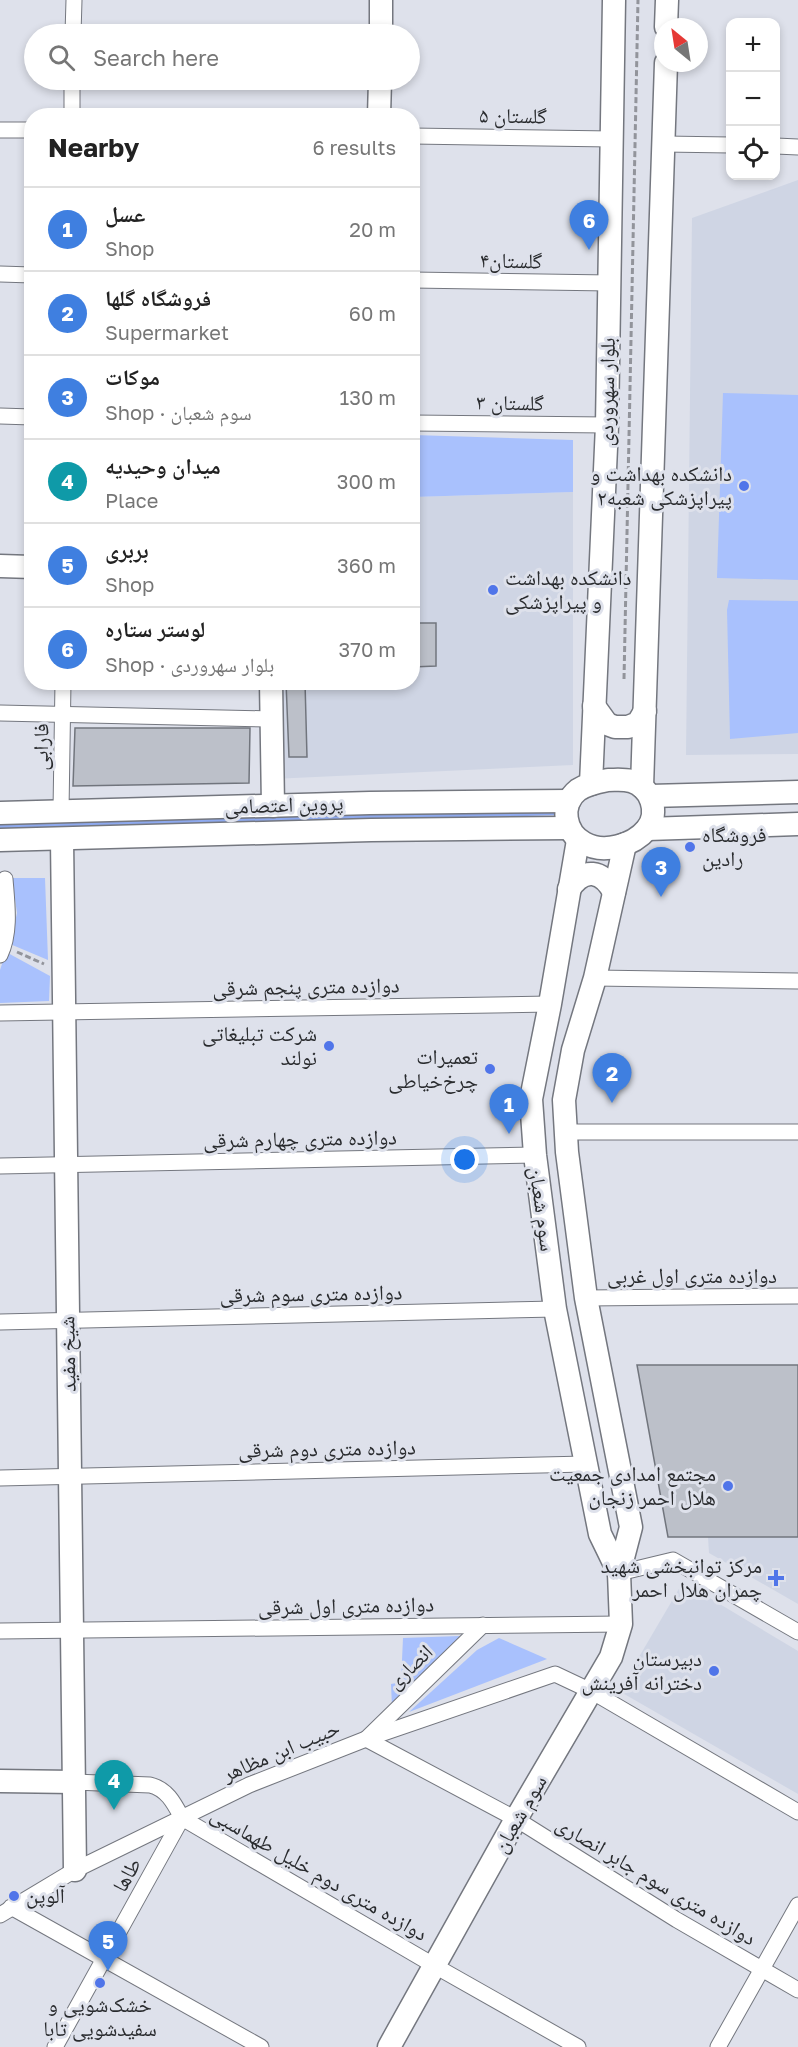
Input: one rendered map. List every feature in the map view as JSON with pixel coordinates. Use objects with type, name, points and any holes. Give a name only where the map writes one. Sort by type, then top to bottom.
[{"type":"main road","points":[[381,0],[381,24]]},
{"type":"main road","name":"بلوار سهروردی","points":[[591,784],[607,425],[614,0]]},
{"type":"main road","points":[[666,18],[667,0]]},
{"type":"main road","points":[[666,72],[645,711],[646,791],[654,808],[652,820],[647,829],[625,844],[609,848],[591,847],[573,834],[565,813],[569,801],[577,791],[591,784],[608,780],[632,782],[646,791],[798,792]]},
{"type":"main road","points":[[379,108],[380,90]]},
{"type":"main road","points":[[0,566],[24,567]]},
{"type":"main road","points":[[271,690],[273,806]]},
{"type":"main road","points":[[594,706],[607,724],[615,728],[638,723],[645,711]]},
{"type":"main road","name":"پروین اعتصامی","points":[[0,813],[370,803],[569,801]]},
{"type":"main road","points":[[647,829],[798,824]]},
{"type":"main road","name":"پروین اعتصامی","points":[[0,840],[371,830],[573,834]]},
{"type":"main road","name":"سوم شعبان","points":[[573,834],[569,889],[531,1099],[535,1155],[555,1309],[600,1534],[619,1573]]},
{"type":"main road","name":"شیخ مفید","points":[[62,838],[75,1870]]},
{"type":"main road","name":"سوم شعبان","points":[[389,2047],[516,1819],[611,1657],[621,1624],[619,1573],[631,1527],[586,1298],[564,1101],[573,1050],[595,978],[625,844]]},
{"type":"main road","points":[[569,889],[581,876],[591,873],[600,875],[609,883],[614,892]]},
{"type":"main road","points":[[0,1781],[74,1782]]},
{"type":"street","points":[[73,24],[74,0]]},
{"type":"street","points":[[72,90],[72,108]]},
{"type":"street","points":[[0,130],[24,130]]},
{"type":"street","name":"گلستان ۵","points":[[420,136],[612,139]]},
{"type":"street","points":[[664,144],[726,145]]},
{"type":"street","points":[[780,146],[798,147]]},
{"type":"street","points":[[0,274],[24,274]]},
{"type":"street","name":"گلستان۴","points":[[420,280],[610,283]]},
{"type":"street","points":[[0,416],[24,417]]},
{"type":"street","name":"گلستان ۳","points":[[420,423],[607,425]]},
{"type":"street","name":"فارابی","points":[[61,811],[63,690]]},
{"type":"street","points":[[0,713],[271,718]]},
{"type":"street","points":[[2,951],[8,912],[5,879]]},
{"type":"street","points":[[595,978],[798,981]]},
{"type":"street","name":"دوازده متری پنجم شرقی","points":[[0,1013],[550,1004]]},
{"type":"street","points":[[566,1132],[798,1132]]},
{"type":"street","name":"دوازده متری چهارم شرقی","points":[[0,1166],[535,1155]]},
{"type":"street","name":"دوازده متری اول غربی","points":[[586,1298],[798,1296]]},
{"type":"street","name":"دوازده متری سوم شرقی","points":[[0,1322],[555,1309]]},
{"type":"street","name":"دوازده متری دوم شرقی","points":[[0,1478],[586,1464]]},
{"type":"street","points":[[619,1573],[673,1560],[798,1632]]},
{"type":"street","name":"دوازده متری اول شرقی","points":[[72,1630],[621,1624]]},
{"type":"street","name":"انصاری","points":[[366,1739],[483,1625]]},
{"type":"street","points":[[0,1631],[72,1630]]},
{"type":"street","name":"حبیب ابن مظاهر","points":[[6,1911],[75,1870],[249,1785],[366,1739],[555,1674],[591,1691],[798,1812]]},
{"type":"street","name":"دوازده متری سوم جابر انصاری","points":[[366,1739],[516,1819],[677,1920],[798,1990]]},
{"type":"street","points":[[74,1782],[159,1787],[171,1798],[182,1818]]},
{"type":"street","name":"طاها","points":[[56,2047],[182,1818]]},
{"type":"street","name":"دوازده متری دوم خلیل طهماسبی","points":[[182,1818],[578,2047]]},
{"type":"street","points":[[718,2047],[798,1905]]},
{"type":"street","points":[[6,1911],[105,1959],[261,2047]]},
{"type":"path","points":[[624,681],[638,0]]},
{"type":"path","points":[[2,951],[63,973]]},
{"type":"shaded area","name":"دانشکده بهداشت و پیراپزشکى شعبه۲","points":[[798,180],[798,754],[686,755],[692,218]]},
{"type":"shaded area","points":[[723,393],[798,395],[798,580],[717,578]]},
{"type":"shaded area","points":[[420,435],[573,440],[573,492],[420,497]]},
{"type":"shaded area","name":"دانشکده بهداشت و پیراپزشکی","points":[[573,492],[573,765],[272,779],[271,690],[420,690],[420,497]]},
{"type":"shaded area","points":[[729,600],[798,601],[798,733],[730,739],[727,610]]},
{"type":"shaded area","points":[[564,806],[563,815],[0,831],[0,823]]},
{"type":"shaded area","points":[[12,878],[45,878],[48,960],[10,944],[17,913]]},
{"type":"shaded area","points":[[6,952],[50,976],[49,1001],[0,1003],[0,970]]},
{"type":"shaded area","name":"مرکز توانبخشی شهید چمران هلال احمر","points":[[708,1537],[798,1537],[798,1604],[709,1553]]},
{"type":"shaded area","name":"دبیرستان دخترانه آفرینش","points":[[683,1582],[798,1651],[798,1794],[619,1691]]},
{"type":"shaded area","points":[[460,1636],[392,1707],[391,1684],[401,1682],[403,1638]]},
{"type":"shaded area","points":[[499,1638],[547,1659],[409,1712],[477,1650]]},
{"type":"building","points":[[420,623],[436,623],[436,666],[420,667]]},
{"type":"building","points":[[286,690],[305,690],[307,757],[289,757]]},
{"type":"building","points":[[75,728],[250,728],[249,783],[73,786]]},
{"type":"building","name":"مجتمع امدادی جمعیت هلال احمر زنجان","points":[[637,1365],[798,1365],[798,1537],[668,1537]]},
{"type":"place","name":"لوستر ستاره","points":[[589,250]]},
{"type":"place","name":"دانشکده بهداشت و پیراپزشکى شعبه۲","points":[[744,486]]},
{"type":"place","name":"دانشکده بهداشت و پیراپزشکی","points":[[493,590]]},
{"type":"place","name":"فروشگاه رادین","points":[[690,847]]},
{"type":"place","name":"موکات","points":[[661,897]]},
{"type":"place","name":"شرکت تبلیغاتی نولند","points":[[329,1046]]},
{"type":"place","name":"تعمیرات چرخ‌خیاطی","points":[[490,1069]]},
{"type":"place","name":"فروشگاه گلها","points":[[612,1103]]},
{"type":"place","name":"عسل","points":[[509,1134]]},
{"type":"place","name":"مجتمع امدادی جمعیت هلال احمر زنجان","points":[[728,1486]]},
{"type":"place","name":"مرکز توانبخشی شهید چمران هلال احمر","points":[[776,1578]]},
{"type":"place","name":"دبیرستان دخترانه آفرینش","points":[[714,1671]]},
{"type":"place","name":"میدان وحیدیه","points":[[114,1810]]},
{"type":"place","name":"آلوپن","points":[[14,1896]]},
{"type":"place","name":"بربری","points":[[108,1971]]},
{"type":"place","name":"خشک‌شویی و سفیدشویی تابا","points":[[100,1983]]}]
